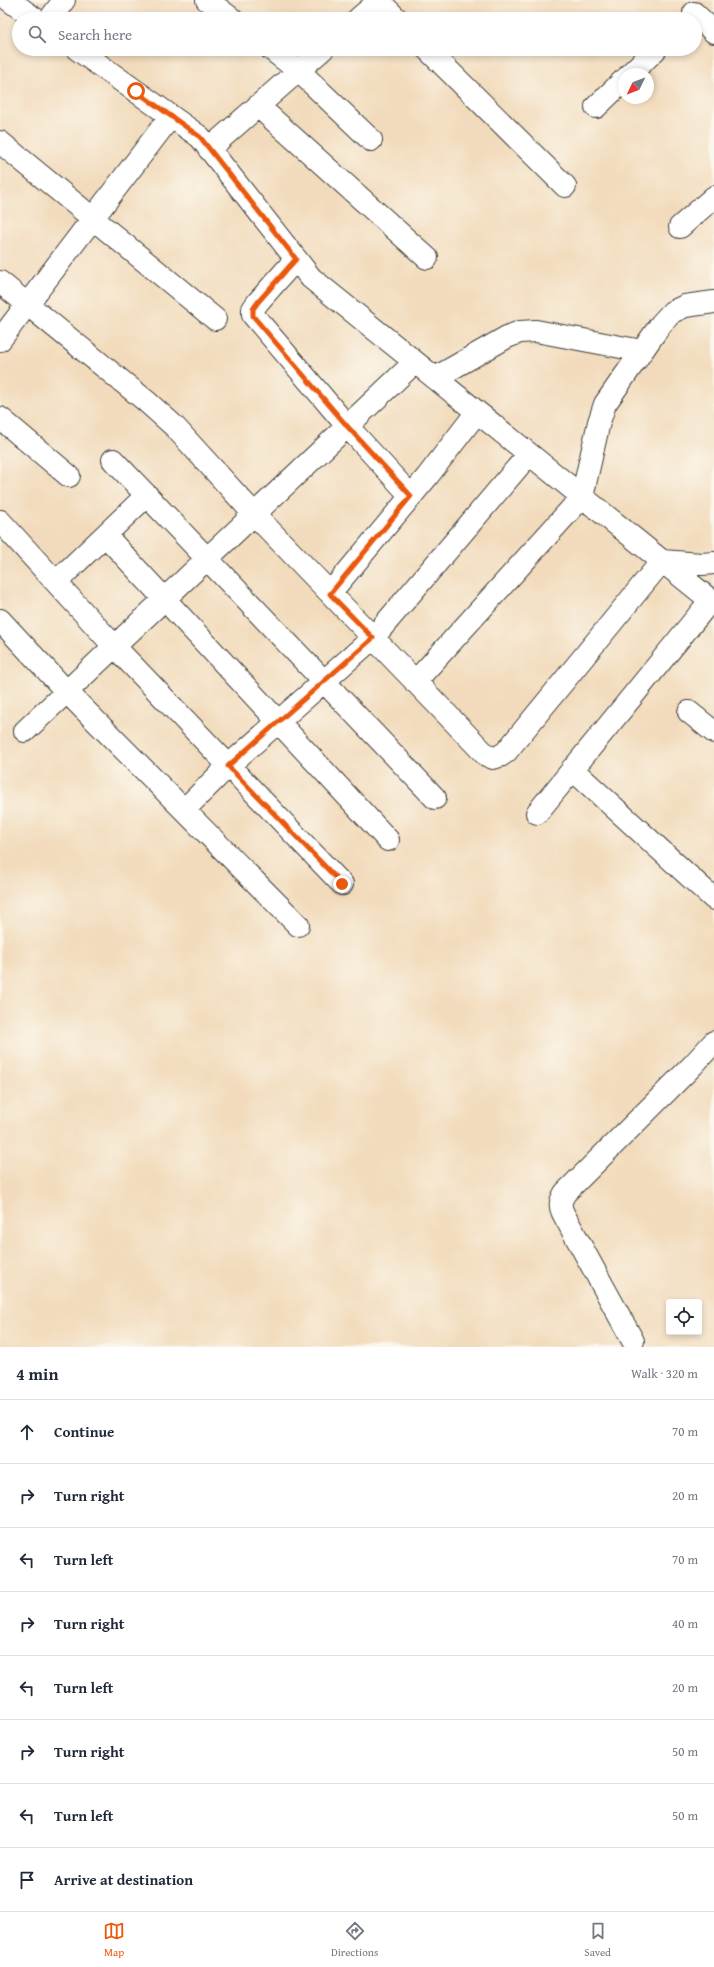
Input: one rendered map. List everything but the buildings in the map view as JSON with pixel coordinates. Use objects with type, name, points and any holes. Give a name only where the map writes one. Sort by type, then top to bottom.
[{"type":"street","points":[[9,0],[25,12]]},
{"type":"street","points":[[55,12],[64,0]]},
{"type":"street","points":[[207,0],[223,12]]},
{"type":"street","points":[[366,12],[379,0],[390,12]]},
{"type":"street","points":[[702,18],[714,32]]},
{"type":"street","points":[[87,56],[200,137],[311,278],[712,602],[537,813]]},
{"type":"street","points":[[280,56],[299,70],[371,140]]},
{"type":"street","points":[[209,149],[315,56]]},
{"type":"street","points":[[434,56],[564,186]]},
{"type":"street","points":[[636,68],[649,56]]},
{"type":"street","points":[[596,107],[618,86]]},
{"type":"street","points":[[258,106],[427,258]]},
{"type":"street","points":[[0,340],[171,116]]},
{"type":"street","points":[[0,142],[215,319]]},
{"type":"street","points":[[680,227],[714,197]]},
{"type":"street","points":[[296,259],[258,302],[253,309],[253,316],[347,426],[411,496]]},
{"type":"street","points":[[0,282],[163,416],[330,594],[486,755],[493,758],[506,752],[662,561]]},
{"type":"street","points":[[415,682],[582,496],[599,422],[605,404],[661,324],[672,312],[685,306],[714,302]]},
{"type":"street","points":[[435,378],[507,336],[520,332],[536,331],[642,351]]},
{"type":"street","points":[[25,731],[415,362]]},
{"type":"street","points":[[330,594],[411,496],[477,412]]},
{"type":"street","points":[[0,418],[69,476]]},
{"type":"street","points":[[184,810],[228,766],[373,638],[529,454]]},
{"type":"street","points":[[113,460],[435,798]]},
{"type":"street","points":[[56,582],[147,495]]},
{"type":"street","points":[[0,521],[114,646],[342,884]]},
{"type":"street","points":[[105,535],[163,600],[388,840]]},
{"type":"street","points":[[662,561],[702,564],[714,562]]},
{"type":"street","points":[[0,620],[66,691],[298,925]]},
{"type":"street","points":[[689,712],[714,732]]},
{"type":"street","points":[[572,770],[711,890]]},
{"type":"street","points":[[633,1341],[560,1208],[560,1201],[565,1193],[714,1042]]},
{"type":"route","points":[[136,91],[200,137],[296,259],[258,302],[253,309],[253,316],[347,426],[411,496],[330,594],[373,638],[228,766],[342,884]]}]
